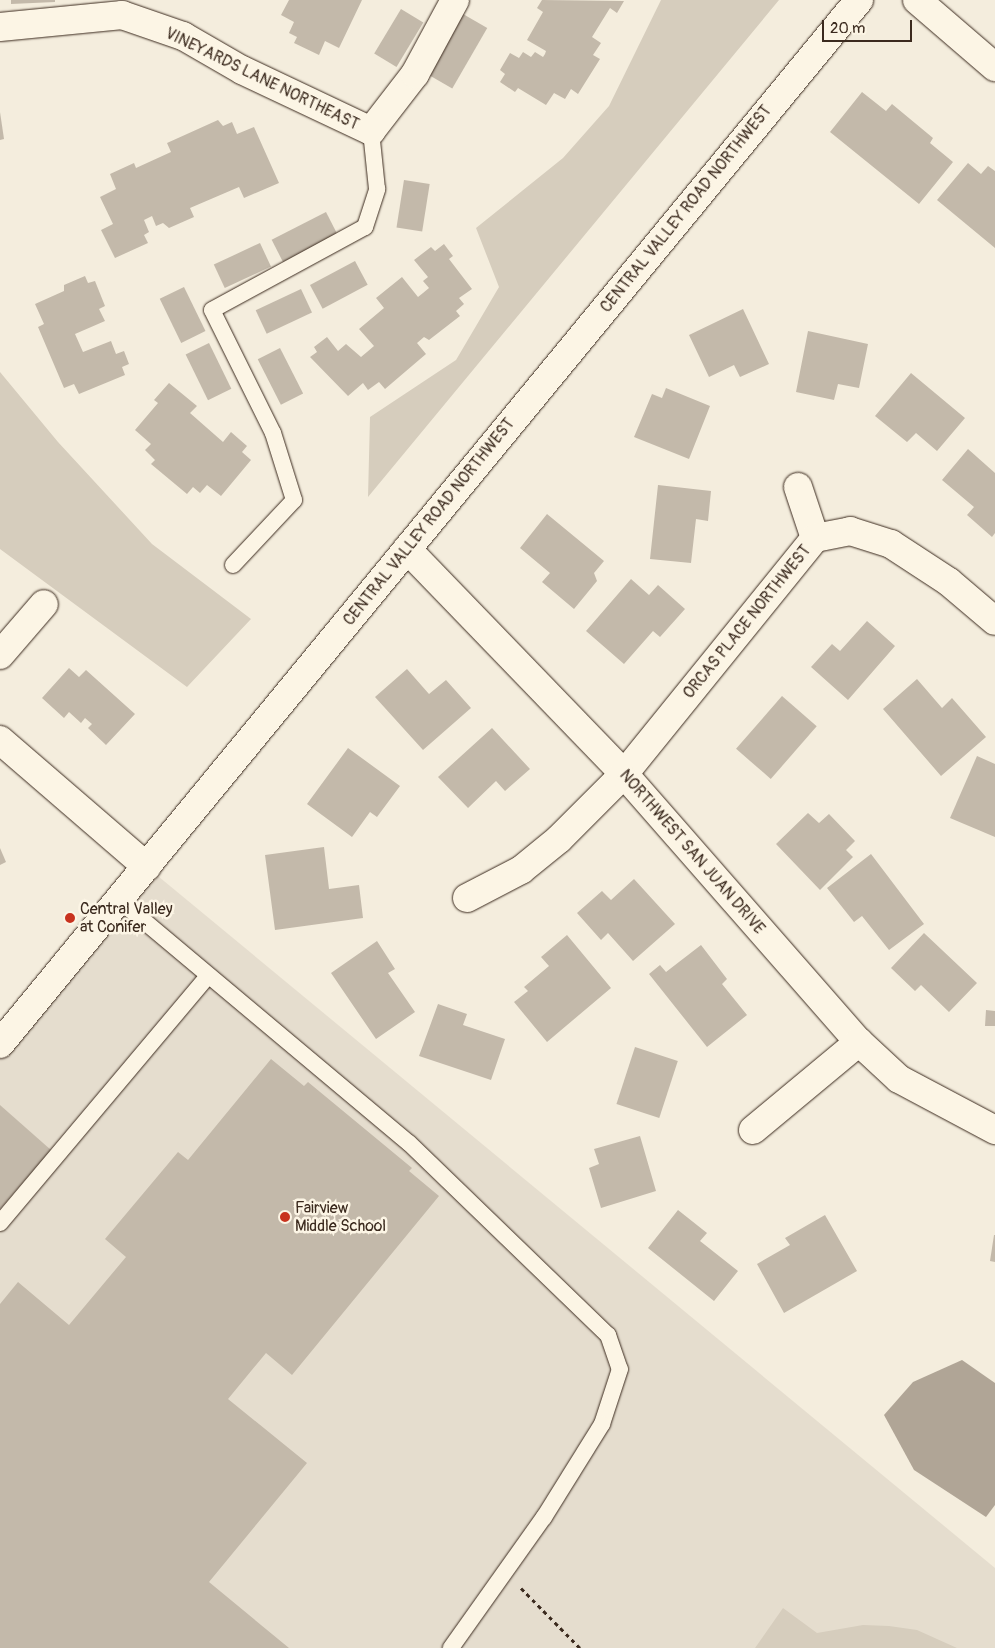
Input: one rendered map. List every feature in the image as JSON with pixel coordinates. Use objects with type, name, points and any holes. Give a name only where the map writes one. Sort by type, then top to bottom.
[{"type":"street","name":"VINEYARDS LANE NORTHEAST","points":[[0,26],[122,15],[183,36],[242,70],[370,132],[415,74],[455,0]]},
{"type":"street","name":"CENTRAL VALLEY ROAD NORTHWEST","points":[[0,1044],[858,0]]},
{"type":"street","points":[[916,0],[995,67]]},
{"type":"street","points":[[798,487],[815,538]]},
{"type":"street","name":"ORCAS PLACE NORTHWEST","points":[[467,898],[521,870],[559,838],[624,774],[815,538],[850,531],[890,544],[949,582],[995,621]]},
{"type":"street","name":"NORTHWEST SAN JUAN DRIVE","points":[[407,549],[624,774],[859,1042],[899,1079],[995,1130]]},
{"type":"street","points":[[0,655],[44,604]]},
{"type":"street","points":[[0,740],[147,867]]},
{"type":"street","points":[[753,1130],[859,1042]]},
{"type":"lane","points":[[233,565],[294,500],[273,433],[212,310],[365,227],[377,189],[370,132]]},
{"type":"lane","points":[[120,900],[408,1143],[608,1335],[620,1369],[602,1424],[505,1572],[451,1648]]},
{"type":"lane","points":[[0,1223],[208,976]]},
{"type":"path","points":[[505,1572],[580,1648]]},
{"type":"shaded area","points":[[661,0],[779,0],[368,497],[370,417],[456,360],[499,287],[476,228],[563,158],[609,106]]},
{"type":"shaded area","points":[[0,372],[58,442],[152,544],[251,619],[187,687],[0,549]]},
{"type":"shaded area","name":"Fairview Middle School","points":[[147,867],[995,1568],[995,1648],[0,1648],[0,1044]]},
{"type":"shaded area","points":[[962,1360],[995,1383],[995,1505],[986,1517],[914,1470],[884,1415],[913,1382]]},
{"type":"shaded area","points":[[783,1608],[817,1633],[863,1625],[889,1626],[917,1630],[957,1648],[755,1648]]},
{"type":"building","points":[[11,0],[55,0],[55,2],[11,4]]},
{"type":"building","points":[[289,0],[362,0],[339,48],[325,41],[319,55],[294,43],[297,37],[289,33],[294,22],[281,15]]},
{"type":"building","points":[[542,0],[624,1],[617,13],[610,8],[592,37],[601,43],[593,55],[600,59],[578,94],[571,89],[565,99],[554,93],[546,105],[518,88],[515,92],[500,82],[505,74],[500,70],[510,53],[519,58],[523,52],[531,57],[535,52],[543,57],[545,54],[546,51],[527,40],[543,12],[537,8]]},
{"type":"building","points":[[401,9],[423,22],[397,67],[374,54]]},
{"type":"building","points":[[463,14],[487,28],[452,89],[428,75]]},
{"type":"building","points":[[862,92],[886,111],[892,104],[933,138],[930,143],[953,162],[919,204],[830,132]]},
{"type":"building","points":[[0,112],[4,139],[0,140]]},
{"type":"building","points":[[218,120],[223,126],[232,122],[237,134],[254,127],[279,183],[244,198],[239,187],[190,208],[194,217],[169,228],[163,223],[156,226],[152,216],[144,220],[149,232],[144,235],[148,243],[115,258],[101,230],[113,224],[100,197],[116,189],[110,174],[134,163],[136,168],[171,152],[167,143]]},
{"type":"building","points":[[968,163],[981,174],[988,166],[995,171],[995,248],[937,200]]},
{"type":"building","points":[[404,180],[430,184],[422,231],[396,227]]},
{"type":"building","points":[[326,212],[337,234],[283,262],[272,240]]},
{"type":"building","points":[[260,243],[271,267],[225,288],[214,265]]},
{"type":"building","points":[[444,244],[453,256],[449,259],[472,289],[459,298],[464,304],[456,311],[460,316],[429,340],[424,337],[417,343],[426,354],[385,389],[379,382],[368,390],[363,383],[348,396],[310,357],[317,352],[314,347],[327,337],[338,351],[346,344],[361,357],[374,346],[359,329],[384,308],[376,298],[402,277],[418,297],[429,288],[423,281],[428,277],[414,260],[431,247],[435,251]]},
{"type":"building","points":[[355,261],[368,285],[323,309],[310,285]]},
{"type":"building","points":[[85,276],[88,283],[95,281],[105,306],[99,309],[105,321],[75,334],[83,352],[111,341],[116,354],[124,351],[129,364],[122,367],[125,375],[79,394],[74,384],[64,388],[38,327],[44,324],[35,304],[64,291],[64,285]]},
{"type":"building","points":[[184,287],[205,331],[181,343],[160,299]]},
{"type":"building","points":[[301,289],[312,313],[267,334],[256,310]]},
{"type":"building","points":[[743,309],[769,364],[740,377],[734,365],[709,377],[689,335]]},
{"type":"building","points":[[808,331],[868,344],[859,388],[838,384],[834,400],[796,392]]},
{"type":"building","points":[[209,343],[231,389],[208,400],[186,354]]},
{"type":"building","points":[[280,348],[303,393],[281,405],[258,359]]},
{"type":"building","points":[[911,373],[965,418],[937,451],[916,433],[907,442],[875,416]]},
{"type":"building","points":[[169,383],[197,406],[190,413],[223,442],[231,432],[247,446],[242,452],[251,460],[221,496],[207,485],[200,493],[193,487],[187,494],[151,464],[155,460],[145,450],[151,444],[135,430],[158,403],[154,400]]},
{"type":"building","points":[[666,388],[710,406],[689,459],[634,437],[652,394],[662,398]]},
{"type":"building","points":[[968,449],[995,473],[995,533],[992,537],[967,515],[974,507],[942,480]]},
{"type":"building","points":[[658,485],[711,491],[708,521],[696,519],[691,563],[650,559]]},
{"type":"building","points":[[547,514],[604,561],[594,573],[597,581],[574,609],[542,582],[550,573],[520,548]]},
{"type":"building","points":[[631,579],[649,595],[658,585],[685,609],[660,637],[653,631],[624,664],[586,631]]},
{"type":"building","points":[[867,621],[895,646],[848,700],[811,667],[832,644],[840,651]]},
{"type":"building","points":[[69,668],[79,677],[86,670],[135,714],[106,745],[88,728],[92,724],[85,718],[81,723],[69,712],[64,718],[42,698]]},
{"type":"building","points":[[407,669],[429,694],[446,680],[471,708],[423,750],[375,697]]},
{"type":"building","points":[[917,679],[942,708],[952,698],[986,737],[941,776],[883,709]]},
{"type":"building","points":[[782,696],[817,726],[771,779],[736,749]]},
{"type":"building","points":[[492,728],[530,769],[505,791],[496,781],[468,808],[438,777]]},
{"type":"building","points":[[348,748],[400,786],[377,817],[370,812],[352,837],[307,804]]},
{"type":"building","points":[[977,756],[995,764],[995,837],[950,818]]},
{"type":"building","points":[[808,813],[819,823],[829,814],[855,841],[846,850],[853,857],[820,890],[776,844]]},
{"type":"building","points":[[324,847],[329,889],[359,885],[363,918],[275,930],[265,855]]},
{"type":"building","points":[[0,848],[6,862],[0,865]]},
{"type":"building","points":[[871,854],[924,924],[889,950],[862,916],[854,922],[827,888]]},
{"type":"building","points":[[634,879],[675,924],[633,961],[608,933],[601,940],[577,913],[602,891],[611,900]]},
{"type":"building","points":[[924,933],[977,983],[949,1012],[921,985],[915,991],[891,968]]},
{"type":"building","points":[[567,935],[611,988],[547,1042],[514,1002],[528,991],[524,987],[549,966],[541,957]]},
{"type":"building","points":[[377,941],[395,969],[388,973],[415,1012],[376,1039],[331,973]]},
{"type":"building","points":[[701,945],[727,979],[722,984],[747,1015],[707,1047],[649,974],[660,965],[666,972]]},
{"type":"building","points":[[438,1004],[467,1014],[463,1025],[505,1039],[491,1080],[419,1056]]},
{"type":"building","points":[[986,1010],[995,1011],[995,1026],[985,1026]]},
{"type":"building","points":[[635,1047],[678,1061],[659,1118],[616,1104]]},
{"type":"building","points":[[271,1059],[304,1086],[308,1082],[412,1168],[409,1171],[439,1196],[292,1375],[266,1353],[228,1399],[307,1463],[209,1582],[289,1648],[0,1648],[0,1304],[18,1282],[69,1325],[126,1257],[105,1239],[178,1152],[188,1160]]},
{"type":"building","points":[[0,1105],[51,1150],[0,1209]]},
{"type":"building","points":[[640,1136],[656,1191],[601,1208],[589,1168],[599,1164],[594,1149]]},
{"type":"building","points":[[678,1210],[707,1233],[700,1241],[738,1271],[714,1301],[648,1248]]},
{"type":"building","points":[[825,1215],[857,1271],[784,1313],[757,1264],[790,1245],[785,1238]]},
{"type":"building","points":[[995,1235],[995,1262],[990,1261]]},
{"type":"place","name":"Central Valley at Conifer","points":[[70,918]]},
{"type":"place","name":"Fairview Middle School","points":[[285,1217]]}]
